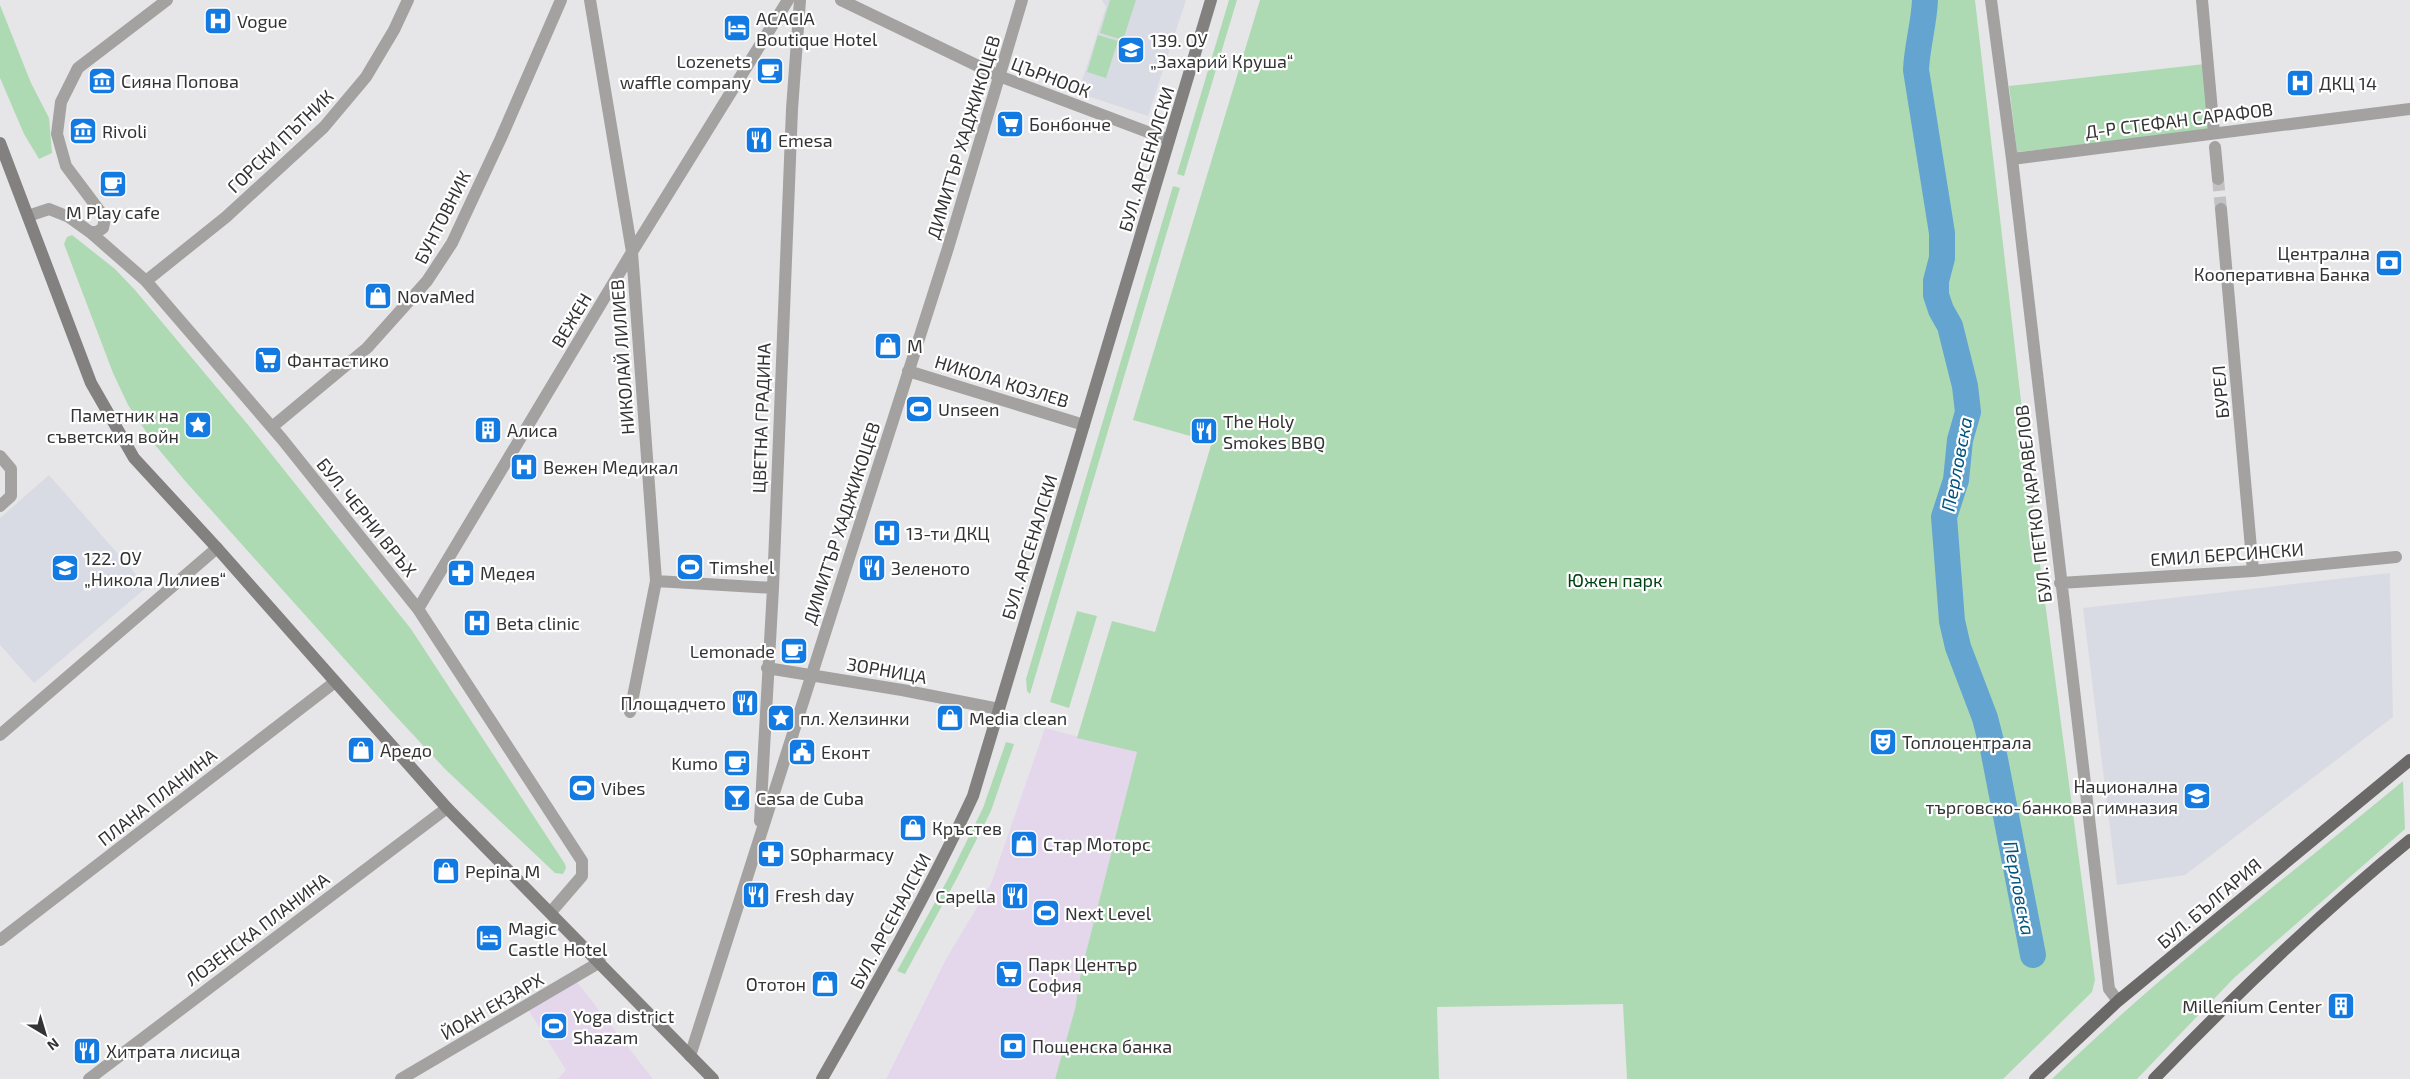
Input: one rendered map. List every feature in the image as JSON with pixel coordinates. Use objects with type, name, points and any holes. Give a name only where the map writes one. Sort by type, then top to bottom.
[{"type":"main road","name":"БУЛ. АРСЕНАЛСКИ","points":[[822,1079],[944,858],[973,796],[1212,0]]},
{"type":"main road","points":[[0,143],[91,383],[112,423],[134,458],[217,548],[447,808],[713,1079]]},
{"type":"main road","name":"БУЛ. БЪЛГАРИЯ","points":[[2035,1079],[2118,1001],[2410,760]]},
{"type":"main road","points":[[2154,1079],[2269,962],[2410,840]]},
{"type":"street","points":[[90,232],[98,232],[104,228],[105,218],[81,189],[63,159],[57,134],[61,102],[78,68],[167,0]]},
{"type":"street","name":"ГОРСКИ ПЪТНИК","points":[[146,281],[226,217],[324,127],[366,77],[394,30],[408,0]]},
{"type":"street","name":"БУНТОВНИК","points":[[272,427],[367,348],[427,282],[452,243],[561,0]]},
{"type":"street","name":"НИКОЛАЙ ЛИЛИЕВ","points":[[590,0],[632,252],[656,581],[630,712]]},
{"type":"street","name":"ВЕЖЕН","points":[[418,609],[632,252],[788,0]]},
{"type":"street","name":"ЦВЕТНА ГРАДИНА","points":[[759,838],[767,668],[773,588],[792,109],[800,0]]},
{"type":"street","name":"ЦЪРНООК","points":[[841,0],[999,76],[1169,140]]},
{"type":"street","name":"ДИМИТЪР ХАДЖИКОЦЕВ","points":[[690,1056],[948,248],[1022,0]]},
{"type":"street","name":"БУЛ. ПЕТКО КАРАВЕЛОВ","points":[[1991,0],[2012,159],[2109,989],[2118,1001]]},
{"type":"street","points":[[2202,0],[2214,133]]},
{"type":"street","name":"Д-Р СТЕФАН САРАФОВ","points":[[2012,159],[2410,109]]},
{"type":"street","points":[[2215,147],[2218,179]]},
{"type":"street","name":"БУЛ. ЧЕРНИ ВРЪХ","points":[[28,216],[49,209],[69,217],[90,232],[146,281],[272,427],[418,609],[582,861],[582,876],[551,912]]},
{"type":"street","name":"БУРЕЛ","points":[[2221,209],[2253,571]]},
{"type":"street","name":"НИКОЛА КОЗЛЕВ","points":[[908,371],[1084,425]]},
{"type":"street","points":[[0,456],[11,469],[11,496],[0,506]]},
{"type":"street","points":[[0,735],[217,548]]},
{"type":"street","name":"ЕМИЛ БЕРСИНСКИ","points":[[2060,582],[2253,571],[2396,557]]},
{"type":"street","points":[[656,581],[773,588]]},
{"type":"street","name":"ЗОРНИЦА","points":[[767,668],[902,690],[999,709]]},
{"type":"street","name":"ПЛАНА ПЛАНИНА","points":[[0,940],[335,682]]},
{"type":"street","name":"ЛОЗЕНСКА ПЛАНИНА","points":[[89,1079],[447,808]]},
{"type":"street","name":"ЙОАН ЕКЗАРХ","points":[[401,1079],[600,962]]},
{"type":"shaded area","name":"139. ОУ „Захарий Круша“","points":[[1102,0],[1186,0],[1148,116],[1078,93],[1106,7]]},
{"type":"shaded area","name":"122. ОУ „Никола Лилиев“","points":[[49,475],[147,587],[34,683],[0,645],[0,518]]},
{"type":"shaded area","name":"Национална търговско-банкова гимназия","points":[[2390,573],[2393,717],[2185,875],[2117,885],[2083,608]]},
{"type":"shaded area","points":[[1045,728],[1137,752],[1081,972],[1075,1009],[1055,1079],[886,1079],[946,959],[991,884]]},
{"type":"shaded area","points":[[576,981],[653,1079],[558,1079],[566,1070],[528,1009]]},
{"type":"green space","points":[[1110,0],[1136,0],[1123,40],[1100,33]]},
{"type":"green space","points":[[1229,0],[1237,0],[1184,176],[1177,174]]},
{"type":"green space","name":"Южен парк","points":[[1260,0],[1975,0],[2038,549],[2095,980],[2092,992],[2003,1079],[1627,1079],[1623,1004],[1437,1007],[1439,1079],[1055,1079],[1075,1009],[1081,972],[1137,752],[1077,738],[1112,621],[1155,632],[1212,442],[1133,420]]},
{"type":"green space","points":[[0,5],[31,83],[49,118],[52,153],[39,159],[24,134],[0,78]]},
{"type":"green space","points":[[1098,35],[1118,41],[1106,78],[1087,72]]},
{"type":"green space","points":[[2205,64],[2212,131],[2017,152],[2009,86]]},
{"type":"green space","points":[[1173,186],[1180,188],[1030,694],[1027,691],[1026,679]]},
{"type":"green space","points":[[72,235],[115,269],[135,290],[249,426],[411,629],[565,864],[566,868],[563,874],[555,873],[445,769],[186,482],[155,445],[128,405],[113,373],[64,244],[67,237]]},
{"type":"green space","points":[[1077,611],[1097,616],[1069,708],[1050,702]]},
{"type":"green space","points":[[1006,742],[1014,744],[991,811],[905,974],[897,971],[949,877],[983,808]]},
{"type":"green space","points":[[2403,781],[2405,829],[2234,978],[2137,1079],[2052,1079],[2094,1039],[2180,964]]},
{"type":"waterway","name":"Перловска","points":[[1925,0],[1916,70],[1942,233],[1942,258],[1936,281],[1936,295],[1941,310],[1950,326],[1965,386],[1968,412],[1960,440],[1956,480],[1944,517],[1952,621],[1958,647],[1985,718],[1993,749],[2033,955]]},
{"type":"tunnel","points":[[2218,179],[2221,209]]},
{"type":"place","name":"Vogue","points":[[218,21]]},
{"type":"place","name":"ACACIA Boutique Hotel","points":[[737,28]]},
{"type":"place","name":"139. ОУ „Захарий Круша“","points":[[1131,50]]},
{"type":"place","name":"Lozenets waffle company","points":[[770,71]]},
{"type":"place","name":"Сияна Попова","points":[[102,81]]},
{"type":"place","name":"ДКЦ 14","points":[[2300,83]]},
{"type":"place","name":"Бонбонче","points":[[1010,124]]},
{"type":"place","name":"Rivoli","points":[[83,131]]},
{"type":"place","name":"Emesa","points":[[759,140]]},
{"type":"place","name":"M Play cafe","points":[[113,184]]},
{"type":"place","name":"Централна Кооперативна Банка","points":[[2389,263]]},
{"type":"place","name":"NovaMed","points":[[378,296]]},
{"type":"place","name":"М","points":[[888,346]]},
{"type":"place","name":"Фантастико","points":[[268,360]]},
{"type":"place","name":"Unseen","points":[[919,409]]},
{"type":"place","name":"Паметник на съветския войн","points":[[198,425]]},
{"type":"place","name":"Алиса","points":[[488,430]]},
{"type":"place","name":"The Holy Smokes BBQ","points":[[1204,431]]},
{"type":"place","name":"Вежен Медикал","points":[[524,467]]},
{"type":"place","name":"13-ти ДКЦ","points":[[887,533]]},
{"type":"place","name":"Timshel","points":[[690,567]]},
{"type":"place","name":"122. ОУ „Никола Лилиев“","points":[[65,568]]},
{"type":"place","name":"Зеленото","points":[[872,568]]},
{"type":"place","name":"Медея","points":[[461,573]]},
{"type":"place","name":"Beta clinic","points":[[477,623]]},
{"type":"place","name":"Lemonade","points":[[794,651]]},
{"type":"place","name":"Площадчето","points":[[745,703]]},
{"type":"place","name":"пл. Хелзинки","points":[[781,718]]},
{"type":"place","name":"Media clean","points":[[950,718]]},
{"type":"place","name":"Топлоцентрала","points":[[1883,742]]},
{"type":"place","name":"Аредо","points":[[361,750]]},
{"type":"place","name":"Еконт","points":[[802,752]]},
{"type":"place","name":"Kumo","points":[[737,763]]},
{"type":"place","name":"Vibes","points":[[582,788]]},
{"type":"place","name":"Национална търговско-банкова гимназия","points":[[2197,796]]},
{"type":"place","name":"Casa de Cuba","points":[[737,798]]},
{"type":"place","name":"Кръстев","points":[[913,828]]},
{"type":"place","name":"Стар Моторс","points":[[1024,844]]},
{"type":"place","name":"SOpharmacy","points":[[771,854]]},
{"type":"place","name":"Pepina M","points":[[446,871]]},
{"type":"place","name":"Fresh day","points":[[756,895]]},
{"type":"place","name":"Capella","points":[[1015,896]]},
{"type":"place","name":"Next Level","points":[[1046,913]]},
{"type":"place","name":"Magic Castle Hotel","points":[[489,938]]},
{"type":"place","name":"Парк Център София","points":[[1009,974]]},
{"type":"place","name":"Ототон","points":[[825,984]]},
{"type":"place","name":"Millenium Center","points":[[2341,1006]]},
{"type":"place","name":"Yoga district Shazam","points":[[554,1026]]},
{"type":"place","name":"Пощенска банка","points":[[1013,1046]]},
{"type":"place","name":"Хитрата лисица","points":[[87,1051]]}]
